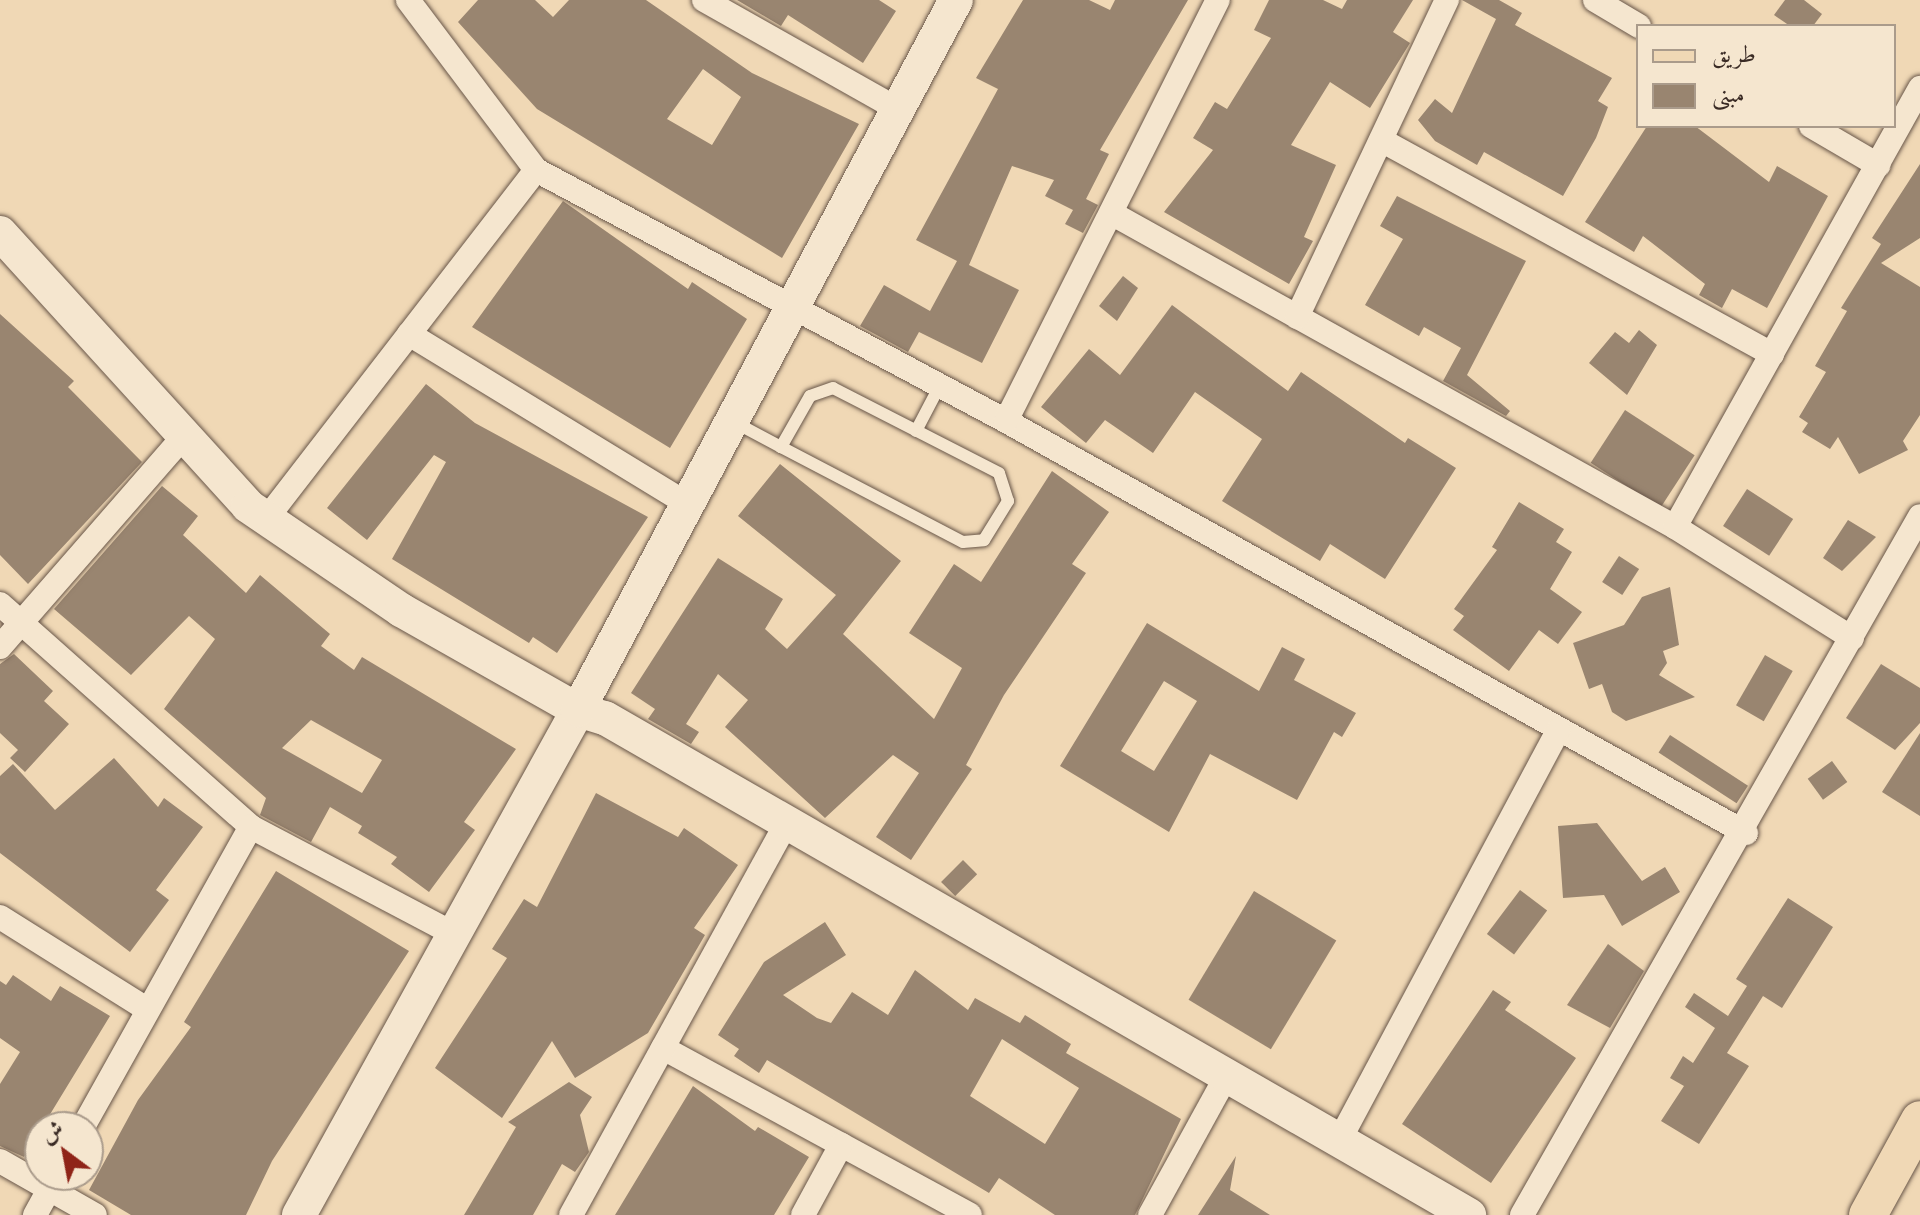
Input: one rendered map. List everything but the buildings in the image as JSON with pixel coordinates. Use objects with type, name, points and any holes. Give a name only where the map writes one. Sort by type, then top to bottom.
[{"type":"main road","points":[[1868,1215],[1920,1120]]},
{"type":"street","points":[[408,0],[536,170],[1006,421],[1746,833]]},
{"type":"street","points":[[704,0],[899,110]]},
{"type":"street","points":[[299,1215],[578,710],[956,0]]},
{"type":"street","points":[[1006,421],[1218,0]]},
{"type":"street","points":[[1297,317],[1447,0]]},
{"type":"street","points":[[1595,0],[1636,24]]},
{"type":"street","points":[[1675,527],[1920,88]]},
{"type":"street","points":[[1814,128],[1878,165]]},
{"type":"street","points":[[1381,140],[1772,354]]},
{"type":"street","points":[[267,518],[536,170]]},
{"type":"street","points":[[1111,213],[1675,527],[1852,638]]},
{"type":"street","points":[[0,233],[184,436],[267,518],[401,610],[578,710],[605,718],[784,827],[1469,1215]]},
{"type":"street","points":[[409,334],[688,504]]},
{"type":"street","points":[[0,647],[184,436]]},
{"type":"street","points":[[1522,1215],[1746,833],[1920,516]]},
{"type":"street","points":[[0,604],[19,627],[251,827],[454,934]]},
{"type":"street","points":[[1339,1141],[1558,731]]},
{"type":"street","points":[[91,1111],[145,1008],[251,827]]},
{"type":"street","points":[[571,1215],[784,827]]},
{"type":"street","points":[[0,917],[145,1008]]},
{"type":"street","points":[[663,1048],[970,1215]]},
{"type":"street","points":[[1150,1215],[1226,1077]]},
{"type":"street","points":[[803,1215],[841,1145]]},
{"type":"street","points":[[0,1161],[24,1170]]},
{"type":"street","points":[[35,1215],[49,1191]]},
{"type":"street","points":[[65,1191],[95,1215]]},
{"type":"lane","points":[[916,431],[940,385]]},
{"type":"lane","points":[[733,421],[781,447],[963,542],[984,540],[1008,501],[1006,482],[916,431],[824,387],[781,447]]}]
